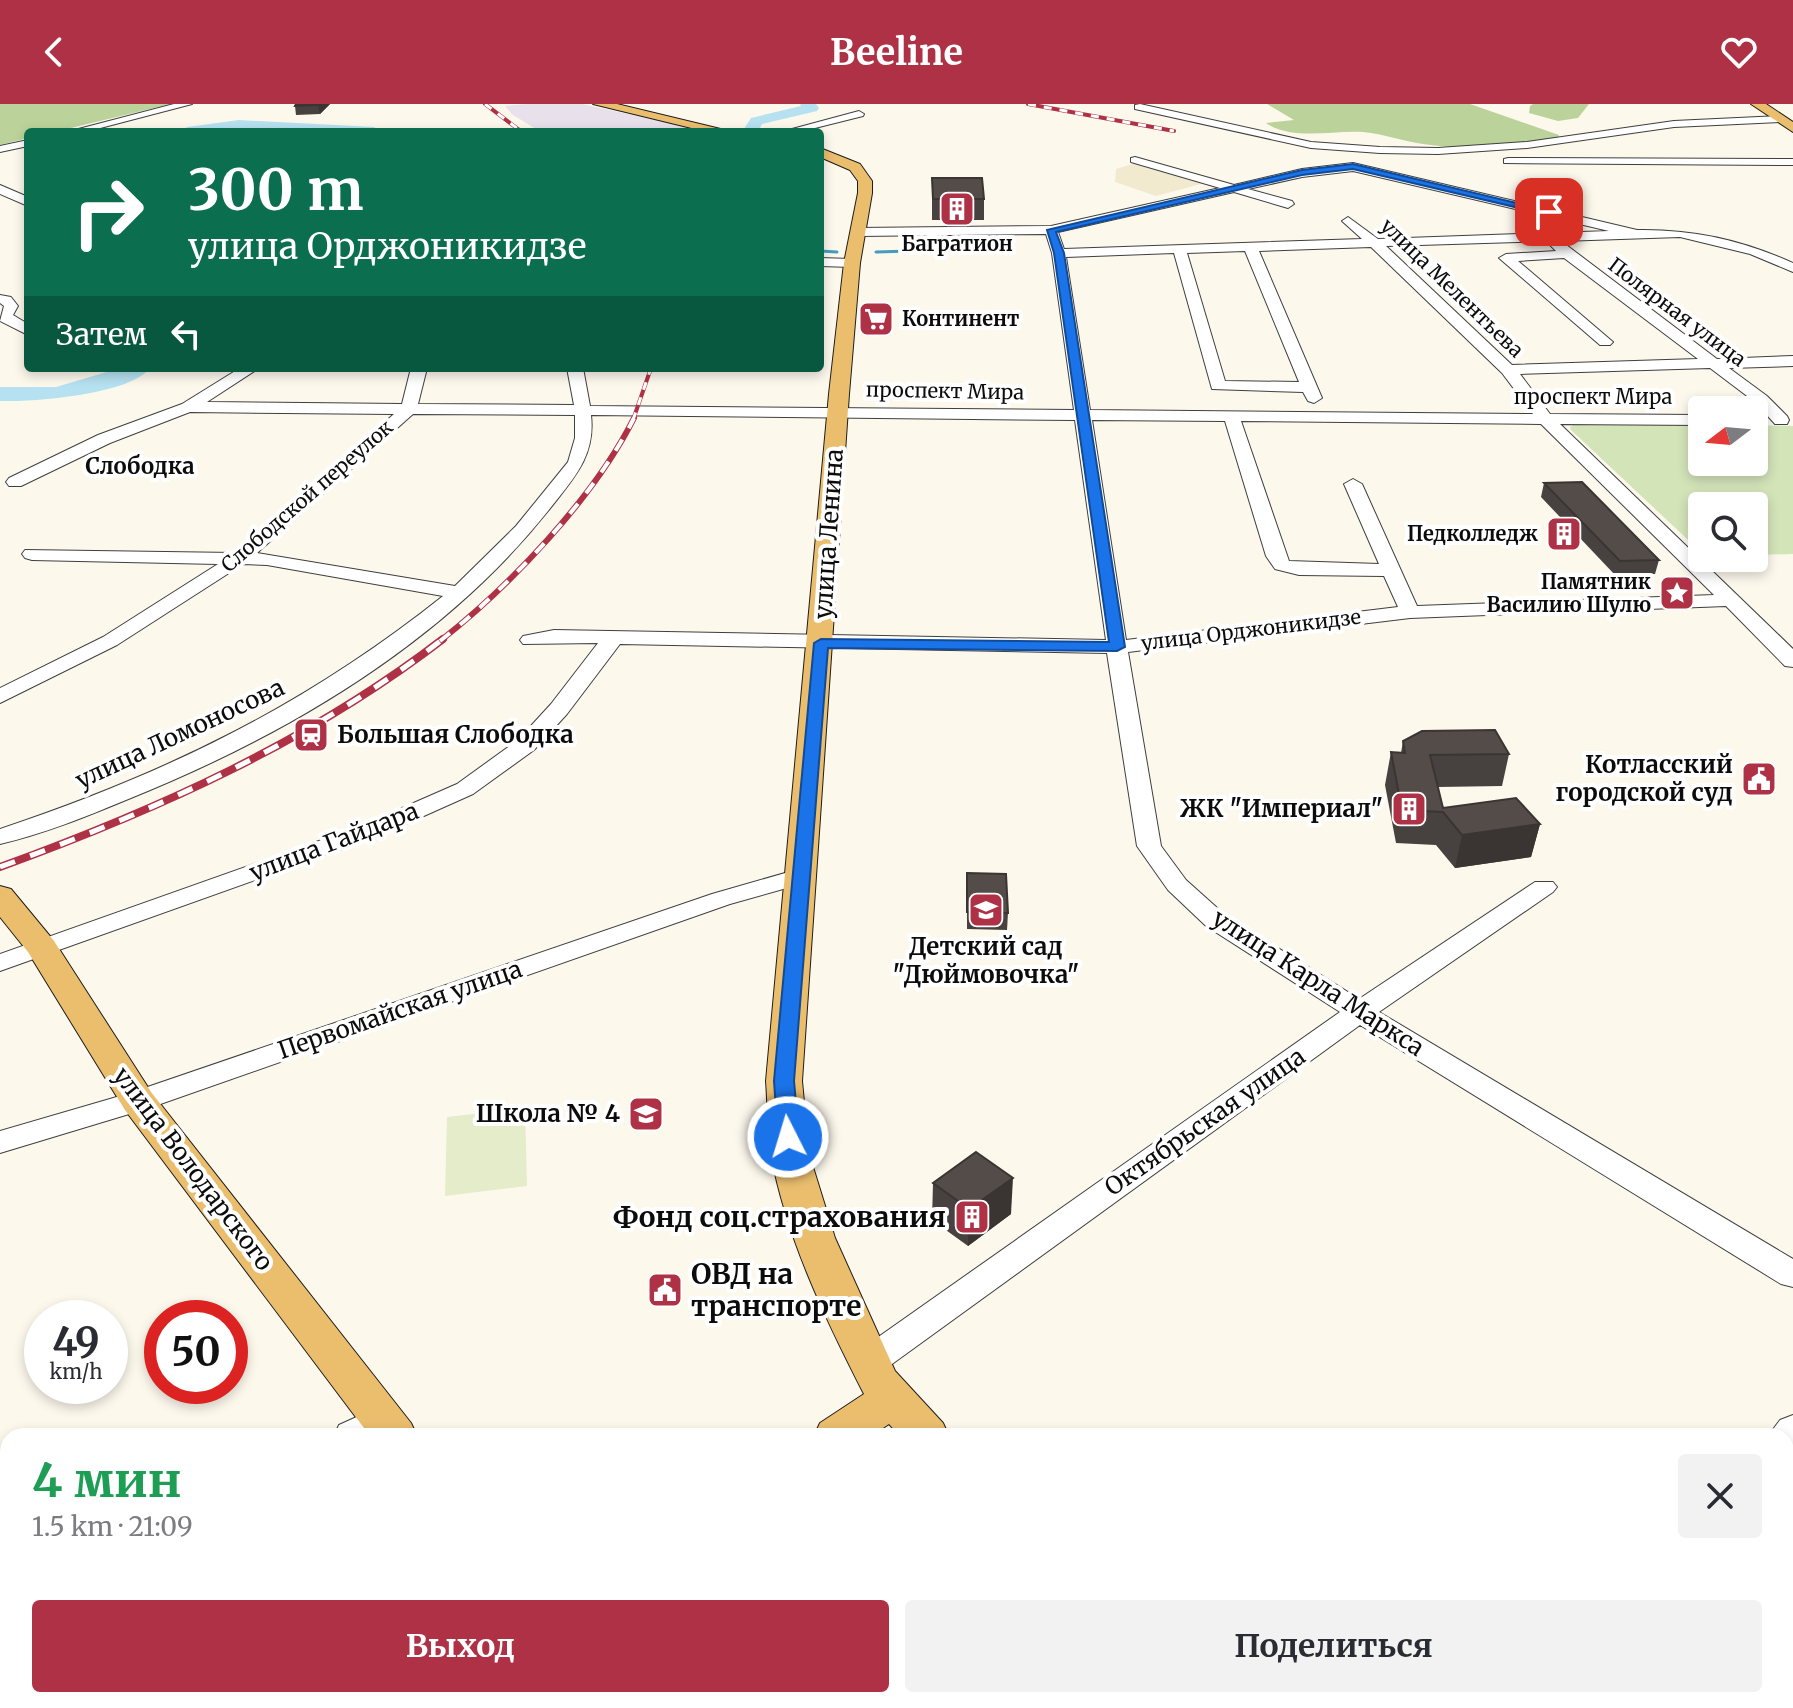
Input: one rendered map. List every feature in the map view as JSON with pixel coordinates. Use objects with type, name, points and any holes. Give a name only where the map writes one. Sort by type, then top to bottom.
[{"type":"main road","points":[[602,104],[708,128]]},
{"type":"main road","points":[[1757,104],[1789,125]]},
{"type":"main road","name":"улица Ленина","points":[[824,154],[849,163],[865,181],[852,263],[838,410],[784,1081],[790,1154],[815,1238],[869,1362],[893,1398],[920,1428]]},
{"type":"main road","name":"улица Володарского","points":[[0,896],[42,948],[138,1101],[374,1428]]},
{"type":"main road","points":[[848,1428],[893,1398]]},
{"type":"street","points":[[88,128],[187,104]]},
{"type":"street","points":[[1139,107],[1311,145],[1380,150],[1438,151],[1527,145],[1674,124],[1789,125]]},
{"type":"street","points":[[802,128],[859,114]]},
{"type":"street","points":[[0,149],[24,144]]},
{"type":"street","points":[[1135,160],[1288,204]]},
{"type":"street","points":[[1417,162],[1486,161]]},
{"type":"street","points":[[1501,161],[1793,162]]},
{"type":"street","points":[[858,232],[1051,230],[1324,169],[1370,169],[1636,234]]},
{"type":"street","points":[[0,189],[24,200]]},
{"type":"street","name":"улица Мелентьева","points":[[1348,221],[1508,370],[1546,419],[1793,661]]},
{"type":"street","name":"улица Карла Маркса","points":[[1051,230],[1059,253],[1081,414],[1149,846],[1163,868],[1215,920],[1359,1012],[1793,1275]]},
{"type":"street","points":[[1059,253],[1680,233],[1755,251],[1793,268]]},
{"type":"street","name":"Полярная улица","points":[[1548,236],[1567,254],[1787,420]]},
{"type":"street","points":[[1250,246],[1321,416]]},
{"type":"street","points":[[1179,248],[1200,313],[1218,386],[1308,387]]},
{"type":"street","points":[[1567,254],[1506,258],[1605,342]]},
{"type":"street","points":[[824,262],[852,263]]},
{"type":"street","points":[[0,299],[11,306],[3,317],[24,329]]},
{"type":"street","points":[[1508,370],[1716,366],[1793,361]]},
{"type":"street","points":[[15,482],[104,439],[188,407],[245,372]]},
{"type":"street","name":"Слободской переулок","points":[[0,696],[110,641],[240,558],[409,409],[418,372]]},
{"type":"street","name":"улица Ломоносова","points":[[0,837],[119,793],[209,755],[285,717],[357,673],[456,592],[526,524],[582,455],[581,391],[574,378],[575,372]]},
{"type":"street","name":"проспект Мира","points":[[188,407],[838,410],[1688,420]]},
{"type":"street","points":[[1231,415],[1276,556],[1282,565],[1299,569],[1391,570]]},
{"type":"street","points":[[1353,484],[1410,612]]},
{"type":"street","points":[[32,554],[267,559],[456,592]]},
{"type":"street","name":"улица Орджоникидзе","points":[[530,640],[554,636],[1117,647],[1410,612],[1732,600]]},
{"type":"street","name":"улица Гайдара","points":[[0,963],[370,831],[465,789],[526,745],[559,709],[613,638]]},
{"type":"street","name":"Первомайская улица","points":[[0,1142],[138,1101],[721,899],[799,877]]},
{"type":"street","name":"Октябрьская улица","points":[[869,1362],[1359,1012],[1544,887]]},
{"type":"shaded area","points":[[582,104],[693,128],[534,128],[513,115],[505,106]]},
{"type":"shaded area","points":[[1136,163],[1205,183],[1156,196],[1115,182],[1116,169]]},
{"type":"green space","points":[[0,104],[171,104],[71,128],[24,128],[24,139],[0,145]]},
{"type":"green space","points":[[1267,104],[1470,104],[1559,135],[1558,138],[1525,144],[1474,148],[1423,144],[1363,132],[1288,132],[1266,123],[1294,120]]},
{"type":"green space","points":[[1533,104],[1589,104],[1578,118],[1558,121],[1529,113]]},
{"type":"green space","points":[[1577,423],[1688,425],[1688,476],[1768,476],[1768,425],[1793,426],[1793,554],[1768,555],[1768,492],[1688,492],[1688,540],[1570,427]]},
{"type":"green space","points":[[525,1108],[527,1186],[445,1196],[447,1117]]},
{"type":"building","points":[[932,178],[982,178],[984,199],[933,199]]},
{"type":"building","points":[[1582,482],[1659,560],[1620,561],[1544,483]]},
{"type":"building","points":[[1495,730],[1509,754],[1430,755],[1443,808],[1516,798],[1540,824],[1462,835],[1443,812],[1402,810],[1391,752],[1405,753],[1403,741],[1422,731]]},
{"type":"building","points":[[967,873],[1006,874],[1008,913],[967,912]]},
{"type":"building","points":[[976,1152],[1013,1178],[969,1209],[933,1183]]},
{"type":"waterway","points":[[752,128],[756,121],[812,108],[807,104]]},
{"type":"waterway","points":[[217,128],[239,125],[297,128]]},
{"type":"waterway","points":[[824,251],[837,252]]},
{"type":"waterway","points":[[876,252],[911,251]]},
{"type":"waterway","points":[[0,394],[40,395],[71,391],[128,372]]},
{"type":"railway","points":[[485,104],[517,128]]},
{"type":"railway","points":[[1028,104],[1174,131]]},
{"type":"railway","points":[[633,419],[650,372]]},
{"type":"railway","points":[[440,641],[494,594],[548,539],[597,479],[633,419]]},
{"type":"railway","points":[[0,867],[117,822],[230,770],[339,710],[443,639]]},
{"type":"place","name":"Багратион","points":[[957,209]]},
{"type":"place","name":"Континент","points":[[876,319]]},
{"type":"place","name":"Педколледж","points":[[1564,534]]},
{"type":"place","name":"Памятник Василию Шулю","points":[[1677,593]]},
{"type":"place","name":"Большая Слободка","points":[[311,735]]},
{"type":"place","name":"Котласский городской суд","points":[[1759,779]]},
{"type":"place","name":"ЖК \"Империал\"","points":[[1409,809]]},
{"type":"place","name":"Детский сад \"Дюймовочка\"","points":[[986,910]]},
{"type":"place","name":"Школа № 4","points":[[646,1114]]},
{"type":"place","name":"Фонд соц.страхования","points":[[972,1217]]},
{"type":"place","name":"ОВД на транспорте","points":[[665,1290]]},
{"type":"district","name":"Слободка","points":[[140,466]]},
{"type":"route","points":[[788,1137],[784,1081],[821,643],[1117,647],[1059,253],[1051,230],[1302,173],[1353,167],[1549,212]]}]
